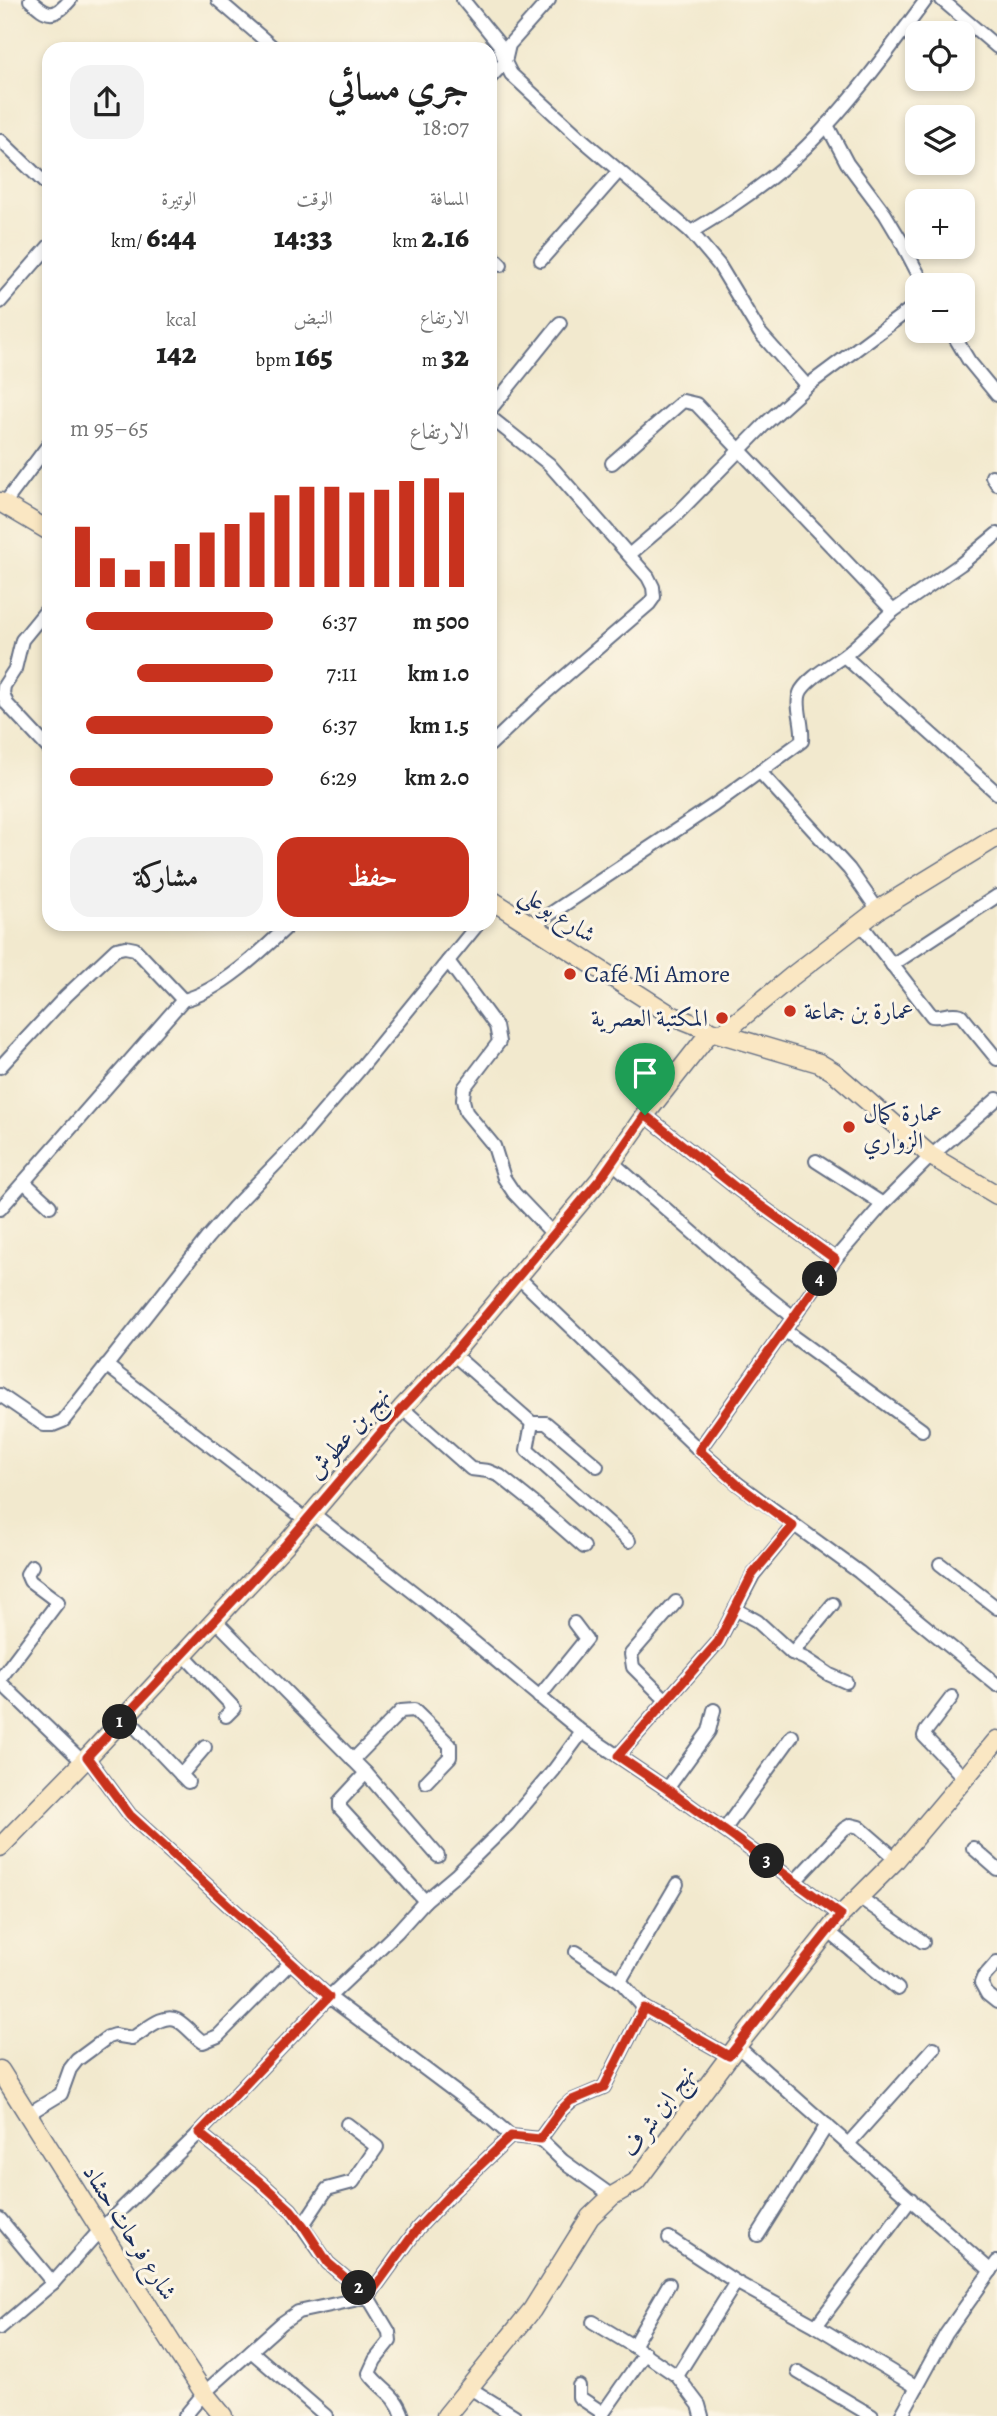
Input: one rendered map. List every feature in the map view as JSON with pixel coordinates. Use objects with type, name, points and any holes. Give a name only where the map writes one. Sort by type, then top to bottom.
[{"type":"street","points":[[30,0],[47,13],[54,14],[70,0]]},
{"type":"street","points":[[218,0],[267,42]]},
{"type":"street","points":[[463,0],[499,44],[511,74],[691,232],[719,265],[760,333],[807,386]]},
{"type":"street","points":[[497,71],[505,62],[509,46],[549,0]]},
{"type":"street","points":[[691,232],[770,179],[807,147],[900,36],[926,0]]},
{"type":"street","points":[[942,0],[997,47]]},
{"type":"street","points":[[827,125],[846,163],[885,214],[918,273]]},
{"type":"street","points":[[0,139],[42,180]]},
{"type":"street","points":[[541,260],[620,171]]},
{"type":"street","points":[[0,302],[42,254]]},
{"type":"street","points":[[497,261],[501,265]]},
{"type":"street","points":[[629,555],[676,515],[807,386],[905,313]]},
{"type":"street","points":[[497,401],[560,323]]},
{"type":"street","points":[[958,343],[969,361],[996,393]]},
{"type":"street","points":[[612,463],[683,401],[695,404],[893,611]]},
{"type":"street","points":[[497,423],[549,464],[648,577],[654,597],[497,738]]},
{"type":"street","points":[[42,453],[2,503],[42,527]]},
{"type":"street","points":[[532,926],[715,805],[802,741],[804,728],[797,702],[800,690],[844,656],[893,611],[961,564],[997,534]]},
{"type":"street","points":[[42,616],[22,640],[15,669],[4,686],[3,694],[7,704],[42,742]]},
{"type":"street","points":[[844,656],[997,793]]},
{"type":"street","points":[[760,772],[849,869],[877,910]]},
{"type":"street","name":"نهج بن عطوش","points":[[2,1841],[85,1759],[309,1517],[554,1235],[612,1162],[645,1115],[716,1033],[877,910],[997,838]]},
{"type":"street","points":[[892,965],[997,896]]},
{"type":"street","name":"شارع بوعلي","points":[[497,906],[671,1015],[716,1033],[819,1063],[834,1072],[931,1156],[997,1195]]},
{"type":"street","points":[[860,923],[932,1016],[939,1017],[952,1012],[961,1015],[997,1059]]},
{"type":"street","points":[[0,1209],[183,1000],[197,997],[218,984],[282,931]]},
{"type":"street","points":[[0,1395],[44,1425],[53,1425],[63,1420],[207,1238],[234,1206],[299,1140],[472,931]]},
{"type":"street","points":[[0,1068],[66,996],[116,949],[135,949],[183,1000]]},
{"type":"street","points":[[448,961],[496,1026],[499,1042],[464,1088],[466,1112],[494,1146],[504,1178],[514,1193],[554,1235]]},
{"type":"street","points":[[699,1450],[835,1259],[883,1204],[931,1156],[997,1099]]},
{"type":"street","points":[[645,1115],[739,1190],[835,1259]]},
{"type":"street","points":[[816,1161],[883,1204]]},
{"type":"street","points":[[612,1162],[752,1285],[792,1316]]},
{"type":"street","points":[[24,1182],[50,1206]]},
{"type":"street","points":[[518,1277],[737,1484],[859,1572],[997,1685]]},
{"type":"street","points":[[783,1331],[922,1430]]},
{"type":"street","points":[[453,1354],[532,1423],[545,1423],[597,1466]]},
{"type":"street","points":[[106,1365],[422,1599],[582,1732],[667,1789],[841,1915]]},
{"type":"street","points":[[402,1408],[471,1469],[500,1476],[584,1547]]},
{"type":"street","points":[[532,1423],[527,1450],[629,1541]]},
{"type":"street","points":[[618,1756],[718,1642],[752,1575],[793,1526]]},
{"type":"street","points":[[940,1564],[997,1608]]},
{"type":"street","points":[[32,1566],[27,1574],[30,1581],[58,1602],[0,1680],[85,1759],[130,1815],[329,1997],[511,2136],[540,2139],[563,2161],[612,2196]]},
{"type":"street","points":[[667,1701],[633,1667],[631,1654],[676,1602]]},
{"type":"street","points":[[792,1653],[833,1604]]},
{"type":"street","points":[[735,1609],[757,1621],[792,1653],[846,1682]]},
{"type":"street","points":[[215,1620],[366,1773],[438,1856]]},
{"type":"street","points":[[539,1697],[586,1639],[574,1623]]},
{"type":"street","points":[[183,1654],[234,1708],[226,1716]]},
{"type":"street","points":[[952,1697],[924,1737],[965,1779]]},
{"type":"street","points":[[353,1760],[401,1711],[414,1710],[450,1745],[450,1758],[426,1782]]},
{"type":"street","points":[[667,1789],[709,1731],[714,1710]]},
{"type":"street","points":[[125,1716],[185,1778],[205,1747]]},
{"type":"street","points":[[0,2328],[53,2283],[100,2230],[199,2133],[329,1997],[397,1932],[425,1901],[508,1824],[582,1732]]},
{"type":"street","points":[[724,1830],[792,1737]]},
{"type":"street","name":"نهج ابن شرف","points":[[446,2416],[532,2310],[590,2217],[612,2196],[636,2182],[733,2051],[841,1915],[896,1859],[997,1741]]},
{"type":"street","points":[[366,1773],[340,1801],[340,1808],[425,1901]]},
{"type":"street","points":[[795,1881],[844,1829],[851,1825],[859,1827],[896,1859]]},
{"type":"street","points":[[972,1848],[997,1869],[997,1878]]},
{"type":"street","points":[[620,1981],[677,1884]]},
{"type":"street","points":[[859,1897],[923,1942]]},
{"type":"street","points":[[828,1931],[898,1989]]},
{"type":"street","points":[[576,1952],[620,1981],[644,2008],[733,2051],[827,2125],[911,2199],[994,2266],[946,2334],[901,2416]]},
{"type":"street","points":[[28,2114],[61,2094],[77,2060],[108,2037],[114,2035],[132,2038],[172,2017],[203,2042],[218,2036],[291,1962]]},
{"type":"street","points":[[997,1962],[981,1983],[986,1994],[997,2003]]},
{"type":"street","points":[[540,2139],[570,2101],[604,2087],[644,2008]]},
{"type":"street","points":[[848,2144],[934,2048]]},
{"type":"street","name":"شارع فرحات حشاد","points":[[0,2070],[204,2393],[223,2416]]},
{"type":"street","points":[[303,2225],[327,2189],[353,2182],[377,2147],[347,2124]]},
{"type":"street","points":[[758,2235],[827,2125]]},
{"type":"street","points":[[199,2133],[259,2181],[303,2225],[328,2263],[368,2297],[389,2332],[390,2341],[369,2372],[375,2381],[397,2400],[403,2416]]},
{"type":"street","points":[[186,2416],[204,2393],[299,2312],[368,2297],[418,2228],[511,2136]]},
{"type":"street","points":[[816,2326],[911,2199]]},
{"type":"street","points":[[0,2219],[53,2283]]},
{"type":"street","points":[[669,2238],[736,2282],[917,2387]]},
{"type":"street","points":[[677,2376],[736,2282]]},
{"type":"street","points":[[633,2346],[669,2284]]},
{"type":"street","points":[[593,2322],[677,2376],[699,2405],[702,2416]]},
{"type":"street","points":[[251,2351],[326,2416]]},
{"type":"street","points":[[579,2386],[579,2398],[602,2415],[645,2353]]},
{"type":"street","points":[[798,2372],[872,2416]]},
{"type":"street","points":[[468,2387],[515,2416]]},
{"type":"place","name":"Café Mi Amore","points":[[570,974]]},
{"type":"place","name":"عمارة بن جماعة","points":[[790,1011]]},
{"type":"place","name":"المكتبة العصرية","points":[[722,1018]]},
{"type":"place","name":"عمارة كمال الزواري","points":[[849,1127]]},
{"type":"route","points":[[645,1115],[739,1190],[835,1259],[699,1450],[737,1484],[793,1526],[744,1587],[718,1642],[618,1756],[841,1915],[729,2056],[644,2008],[611,2078],[604,2087],[570,2101],[540,2139],[511,2136],[418,2228],[368,2297],[328,2263],[291,2210],[199,2133],[329,1997],[130,1815],[87,1757],[286,1544],[343,1475],[453,1354],[601,1178],[645,1115]]}]
